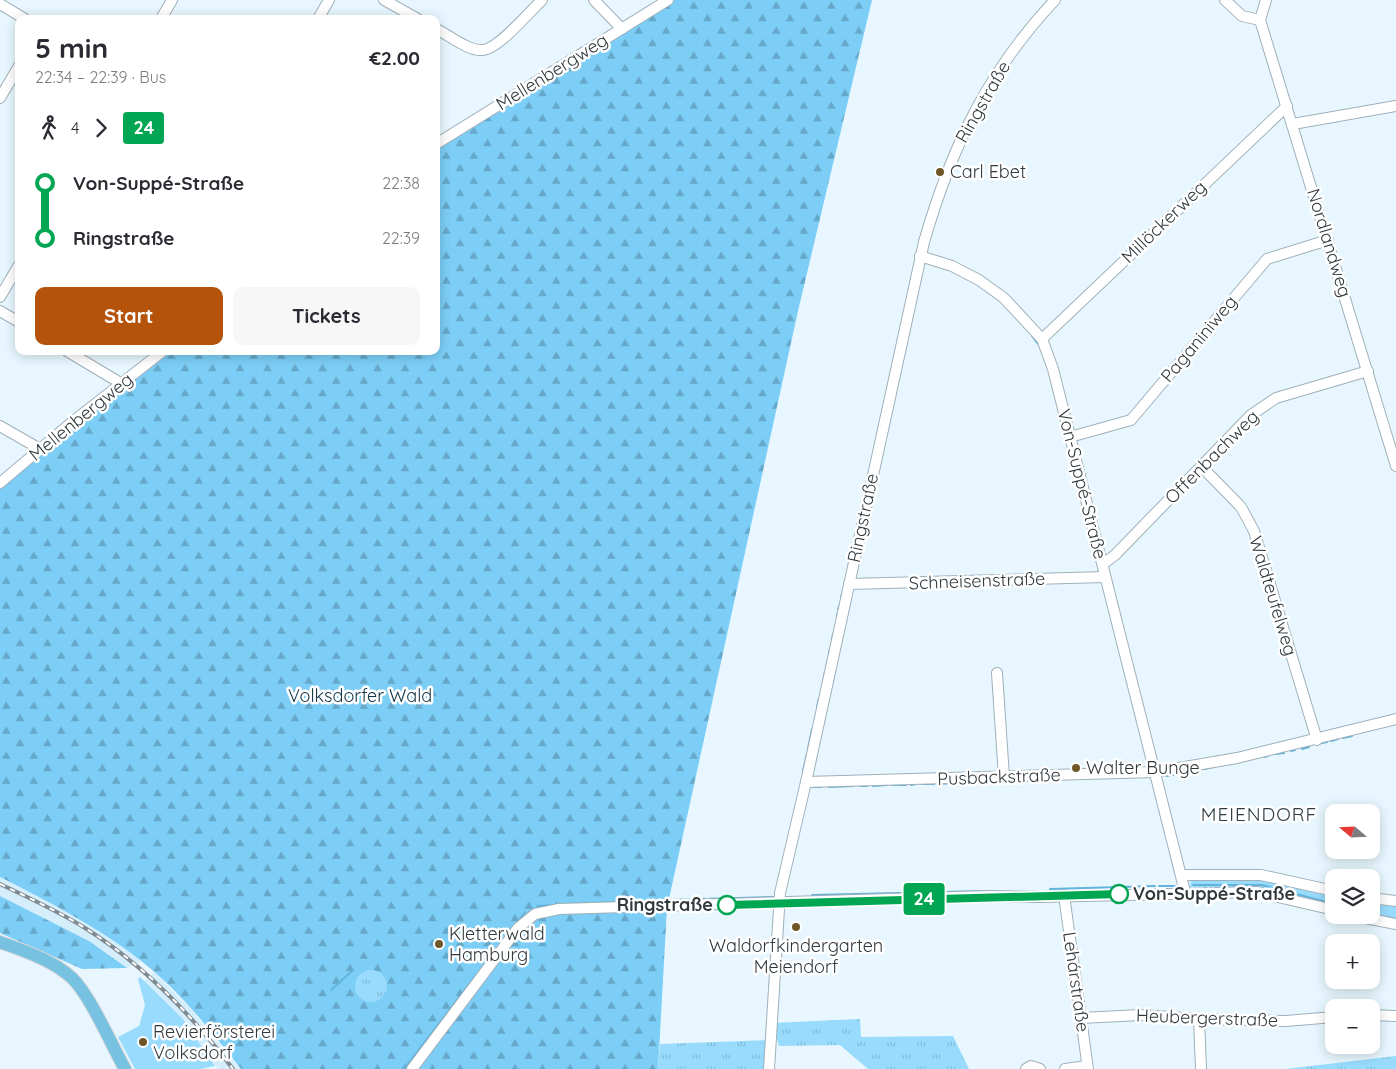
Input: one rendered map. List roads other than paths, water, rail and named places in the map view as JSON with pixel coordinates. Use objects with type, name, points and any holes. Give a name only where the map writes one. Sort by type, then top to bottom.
[{"type":"main road","points":[[0,942],[46,961],[73,979],[86,998],[125,1069]]},
{"type":"street","points":[[163,15],[172,0]]},
{"type":"street","points":[[320,15],[329,0]]},
{"type":"street","points":[[384,0],[411,15]]},
{"type":"street","points":[[440,31],[472,48],[483,50],[495,46],[542,0]]},
{"type":"street","points":[[594,0],[622,29]]},
{"type":"street","name":"Mellenbergweg","points":[[440,142],[668,0]]},
{"type":"street","name":"Ringstraße","points":[[769,1069],[778,902],[806,782],[920,256],[938,196],[956,147],[981,101],[1024,33],[1056,0]]},
{"type":"street","points":[[1225,0],[1242,16],[1260,20],[1266,0]]},
{"type":"street","points":[[0,4],[18,15]]},
{"type":"street","name":"Nordlandweg","points":[[1260,20],[1395,461]]},
{"type":"street","points":[[0,98],[15,73]]},
{"type":"street","name":"Millöckerweg","points":[[1042,339],[1287,106]]},
{"type":"street","points":[[1292,124],[1396,106]]},
{"type":"street","name":"Paganiniweg","points":[[1070,437],[1131,420],[1267,259],[1328,240]]},
{"type":"street","name":"Von-Suppé-Straße","points":[[920,256],[952,266],[979,280],[1004,298],[1042,339],[1053,369],[1185,892]]},
{"type":"street","points":[[0,297],[15,271]]},
{"type":"street","points":[[0,311],[15,320]]},
{"type":"street","points":[[74,355],[122,384]]},
{"type":"street","name":"Mellenbergweg","points":[[0,484],[40,449],[158,355]]},
{"type":"street","name":"Offenbachweg","points":[[1103,564],[1115,555],[1250,416],[1276,398],[1368,371]]},
{"type":"street","points":[[0,426],[40,449]]},
{"type":"street","name":"Waldteufelweg","points":[[1202,467],[1241,506],[1254,532],[1318,740]]},
{"type":"street","name":"Schneisenstraße","points":[[849,584],[1105,577]]},
{"type":"street","points":[[996,673],[1004,777]]},
{"type":"street","name":"Pusbackstraße","points":[[806,782],[1155,772],[1235,758],[1318,740],[1396,719]]},
{"type":"street","points":[[1182,875],[1261,875],[1325,889]]},
{"type":"street","points":[[412,1069],[518,928],[535,914],[559,910],[990,896],[1018,888],[1052,896],[1257,892],[1325,908]]},
{"type":"street","name":"Lehárstraße","points":[[1064,896],[1088,1067]]},
{"type":"street","points":[[1380,899],[1396,900]]},
{"type":"street","points":[[1380,921],[1396,924]]},
{"type":"street","name":"Heubergerstraße","points":[[1081,1018],[1140,1015],[1199,1019],[1286,1021],[1325,1019]]},
{"type":"street","points":[[1380,1015],[1395,1016]]},
{"type":"street","points":[[1199,1019],[1201,1069]]},
{"type":"street","points":[[1026,1069],[1031,1066],[1040,1069]]},
{"type":"street","points":[[1064,1069],[1088,1067]]},
{"type":"waterway","points":[[1032,336],[1038,344]]},
{"type":"waterway","points":[[841,597],[843,591]]},
{"type":"waterway","points":[[838,609],[840,604]]},
{"type":"waterway","points":[[832,640],[833,634]]},
{"type":"waterway","points":[[827,665],[828,659]]},
{"type":"waterway","points":[[824,676],[825,672]]},
{"type":"waterway","points":[[817,707],[819,698]]},
{"type":"waterway","points":[[808,749],[812,729]]},
{"type":"waterway","points":[[1343,738],[1352,736]]},
{"type":"waterway","points":[[1331,741],[1338,739]]},
{"type":"waterway","points":[[1322,743],[1327,742]]},
{"type":"waterway","points":[[1302,749],[1309,747]]},
{"type":"waterway","points":[[1291,751],[1295,750]]},
{"type":"waterway","points":[[1276,754],[1284,753]]},
{"type":"waterway","points":[[803,771],[807,754]]},
{"type":"waterway","points":[[1264,757],[1268,756]]},
{"type":"waterway","points":[[1204,769],[1214,767]]},
{"type":"waterway","points":[[1167,776],[1186,772]]},
{"type":"waterway","points":[[999,782],[1010,781]]},
{"type":"waterway","points":[[1015,781],[1030,781]]},
{"type":"waterway","points":[[986,782],[993,782]]},
{"type":"waterway","points":[[939,784],[953,783]]},
{"type":"waterway","points":[[960,783],[976,783]]},
{"type":"waterway","points":[[911,785],[916,784]]},
{"type":"waterway","points":[[922,784],[934,784]]},
{"type":"waterway","points":[[873,786],[887,785]]},
{"type":"waterway","points":[[892,785],[906,785]]},
{"type":"waterway","points":[[829,787],[853,786]]},
{"type":"waterway","points":[[860,786],[867,786]]},
{"type":"waterway","points":[[812,787],[821,787]]},
{"type":"waterway","points":[[1193,885],[1262,885],[1325,902]]},
{"type":"waterway","points":[[1050,889],[1155,886]]},
{"type":"waterway","points":[[1159,886],[1177,886]]},
{"type":"waterway","points":[[812,895],[985,891]]},
{"type":"waterway","points":[[665,900],[774,897]]},
{"type":"waterway","points":[[566,904],[659,900]]},
{"type":"waterway","points":[[537,906],[557,905]]},
{"type":"waterway","points":[[404,1069],[525,912]]},
{"type":"waterway","points":[[1388,917],[1396,919]]},
{"type":"waterway","points":[[331,990],[352,971]]},
{"type":"railway","points":[[0,884],[75,922],[107,942],[147,974],[183,1010],[233,1069]]},
{"type":"place","name":"Carl Ebet","points":[[940,172]]},
{"type":"place","name":"Walter Bunge","points":[[1076,768]]},
{"type":"place","name":"Von-Suppé-Straße","points":[[1119,894]]},
{"type":"place","name":"Ringstraße","points":[[727,905]]},
{"type":"place","name":"Waldorfkindergarten Meiendorf","points":[[796,927]]},
{"type":"place","name":"Kletterwald Hamburg","points":[[439,944]]},
{"type":"place","name":"Revierförsterei Volksdorf","points":[[143,1042]]},
{"type":"district","name":"MEIENDORF","points":[[1259,814]]},
{"type":"park label","name":"Volksdorfer Wald","points":[[360,696]]}]
